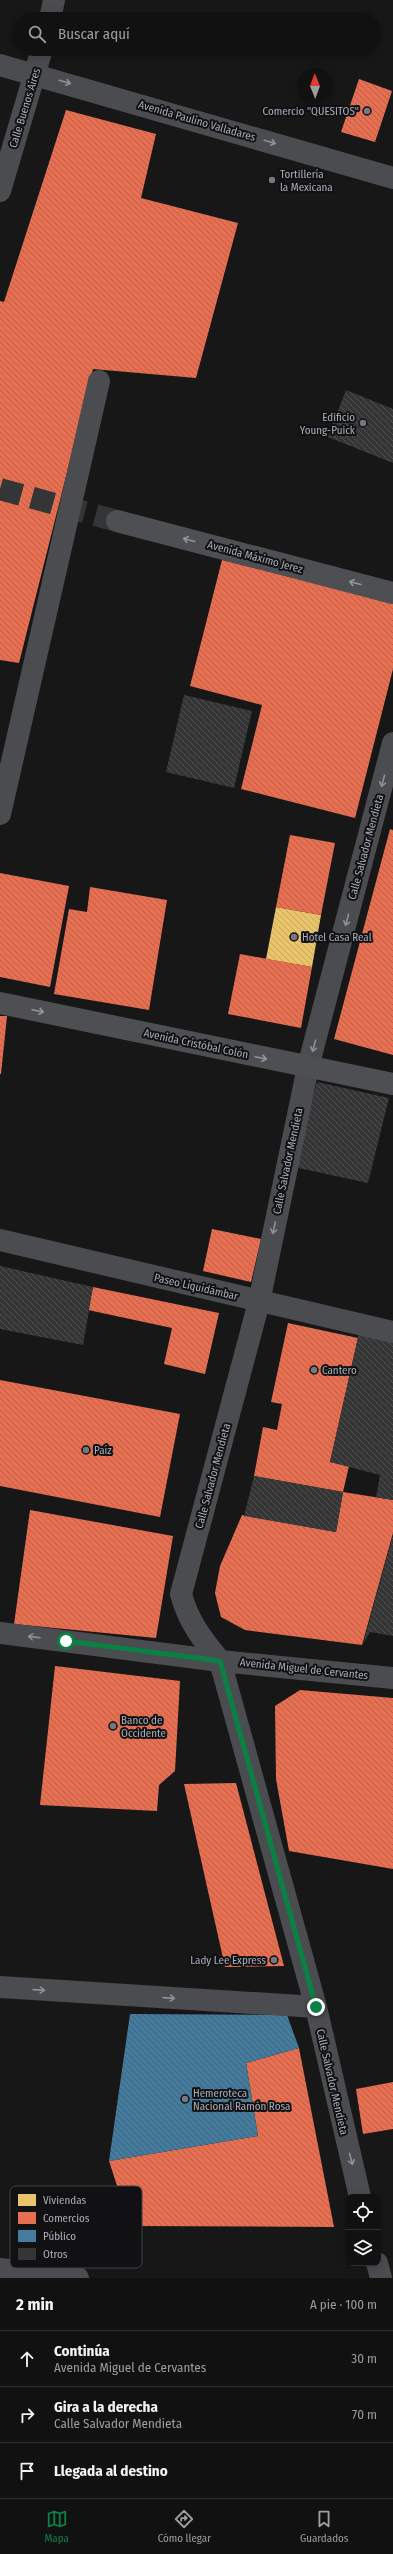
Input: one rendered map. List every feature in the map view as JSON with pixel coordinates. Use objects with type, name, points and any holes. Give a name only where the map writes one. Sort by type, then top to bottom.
[{"type":"main road","name":"Avenida Máximo Jerez","points":[[117,521],[393,593]]},
{"type":"main road","name":"Avenida Cristóbal Colón","points":[[0,1003],[393,1084]]},
{"type":"street","points":[[51,12],[54,0]]},
{"type":"street","name":"Calle Buenos Aires","points":[[0,191],[40,56]]},
{"type":"street","name":"Avenida Paulino Valladares","points":[[0,65],[36,74],[393,178]]},
{"type":"street","points":[[0,814],[99,381]]},
{"type":"street","name":"Calle Salvador Mendieta","points":[[359,2194],[316,2007],[220,1661],[198,1634],[186,1613],[181,1594],[259,1302],[308,1067],[393,743]]},
{"type":"street","name":"Paseo Liquidámbar","points":[[0,1240],[259,1302],[393,1332]]},
{"type":"street","name":"Avenida Miguel de Cervantes","points":[[0,1633],[220,1661],[393,1678]]},
{"type":"street","points":[[0,1987],[316,2007]]},
{"type":"street","points":[[378,2266],[381,2278]]},
{"type":"street","points":[[0,2269],[78,2278]]},
{"type":"building: Viviendas","name":"Hotel Casa Real","points":[[276,907],[321,915],[312,967],[266,959]]},
{"type":"building: Comercios","name":"Comercio \"QUESITOS\"","points":[[359,79],[392,91],[375,142],[341,132]]},
{"type":"building: Comercios","points":[[66,110],[156,134],[141,198],[238,223],[196,378],[93,369],[19,663],[0,660],[0,301],[4,302]]},
{"type":"building: Comercios","points":[[222,560],[393,603],[393,669],[355,818],[241,789],[262,705],[190,686]]},
{"type":"building: Comercios","points":[[390,829],[393,830],[393,1055],[334,1039]]},
{"type":"building: Comercios","points":[[290,835],[335,843],[321,915],[276,907]]},
{"type":"building: Comercios","points":[[0,873],[69,886],[50,987],[0,977]]},
{"type":"building: Comercios","points":[[90,887],[167,900],[149,1010],[54,994],[69,909],[87,912]]},
{"type":"building: Comercios","points":[[240,954],[312,967],[301,1028],[228,1014]]},
{"type":"building: Comercios","points":[[0,1016],[7,1016],[1,1074],[0,1074]]},
{"type":"building: Comercios","points":[[212,1229],[261,1239],[251,1282],[203,1271]]},
{"type":"building: Comercios","points":[[93,1287],[219,1313],[205,1374],[164,1364],[172,1328],[88,1310]]},
{"type":"building: Comercios","name":"Cantero","points":[[288,1323],[358,1338],[330,1462],[349,1466],[343,1492],[254,1476],[263,1427],[277,1430],[282,1404],[271,1402]]},
{"type":"building: Comercios","name":"Paíz","points":[[0,1380],[180,1414],[160,1517],[0,1486]]},
{"type":"building: Comercios","points":[[343,1492],[393,1500],[393,1533],[362,1645],[245,1630],[221,1617],[215,1593],[220,1566],[242,1515],[336,1532]]},
{"type":"building: Comercios","points":[[30,1510],[173,1536],[156,1638],[14,1624]]},
{"type":"building: Comercios","name":"Banco de Occidente","points":[[55,1666],[180,1681],[175,1771],[159,1785],[157,1811],[40,1805]]},
{"type":"building: Comercios","points":[[300,1690],[393,1698],[393,1869],[289,1851],[276,1779],[275,1706]]},
{"type":"building: Comercios","points":[[236,1783],[284,1966],[225,1967],[184,1784]]},
{"type":"building: Comercios","points":[[299,2048],[334,2227],[142,2226],[142,2186],[117,2186],[109,2161],[258,2136],[246,2063]]},
{"type":"building: Comercios","points":[[393,2082],[393,2129],[363,2134],[356,2089]]},
{"type":"building: Público","name":"Hemeroteca Nacional Ramón Rosa","points":[[130,2014],[287,2015],[299,2048],[246,2063],[258,2136],[109,2161]]},
{"type":"building: Otros","name":"Edificio Young-Puick","points":[[346,390],[393,409],[393,463],[328,437]]},
{"type":"building: Otros","points":[[184,695],[252,711],[234,788],[166,772]]},
{"type":"building: Otros","points":[[317,1082],[389,1098],[368,1183],[294,1167]]},
{"type":"building: Otros","points":[[0,1266],[93,1287],[83,1345],[0,1329]]},
{"type":"building: Otros","points":[[359,1333],[393,1340],[393,1500],[376,1497],[380,1475],[330,1462]]},
{"type":"building: Otros","points":[[254,1476],[343,1492],[336,1532],[244,1516]]},
{"type":"building: Otros","points":[[393,1535],[393,1636],[370,1632],[363,1644]]},
{"type":"tunnel","points":[[0,489],[117,521]]},
{"type":"place","name":"Comercio \"QUESITOS\"","points":[[367,111]]},
{"type":"place","name":"Tortillería la Mexicana","points":[[272,180]]},
{"type":"place","name":"Edificio Young-Puick","points":[[363,423]]},
{"type":"place","name":"Hotel Casa Real","points":[[294,937]]},
{"type":"place","name":"Cantero","points":[[314,1370]]},
{"type":"place","name":"Paíz","points":[[86,1450]]},
{"type":"place","name":"Banco de Occidente","points":[[113,1726]]},
{"type":"place","name":"Lady Lee Express","points":[[274,1960]]},
{"type":"place","name":"Hemeroteca Nacional Ramón Rosa","points":[[185,2099]]},
{"type":"route","points":[[66,1641],[220,1661],[316,2007]]}]
